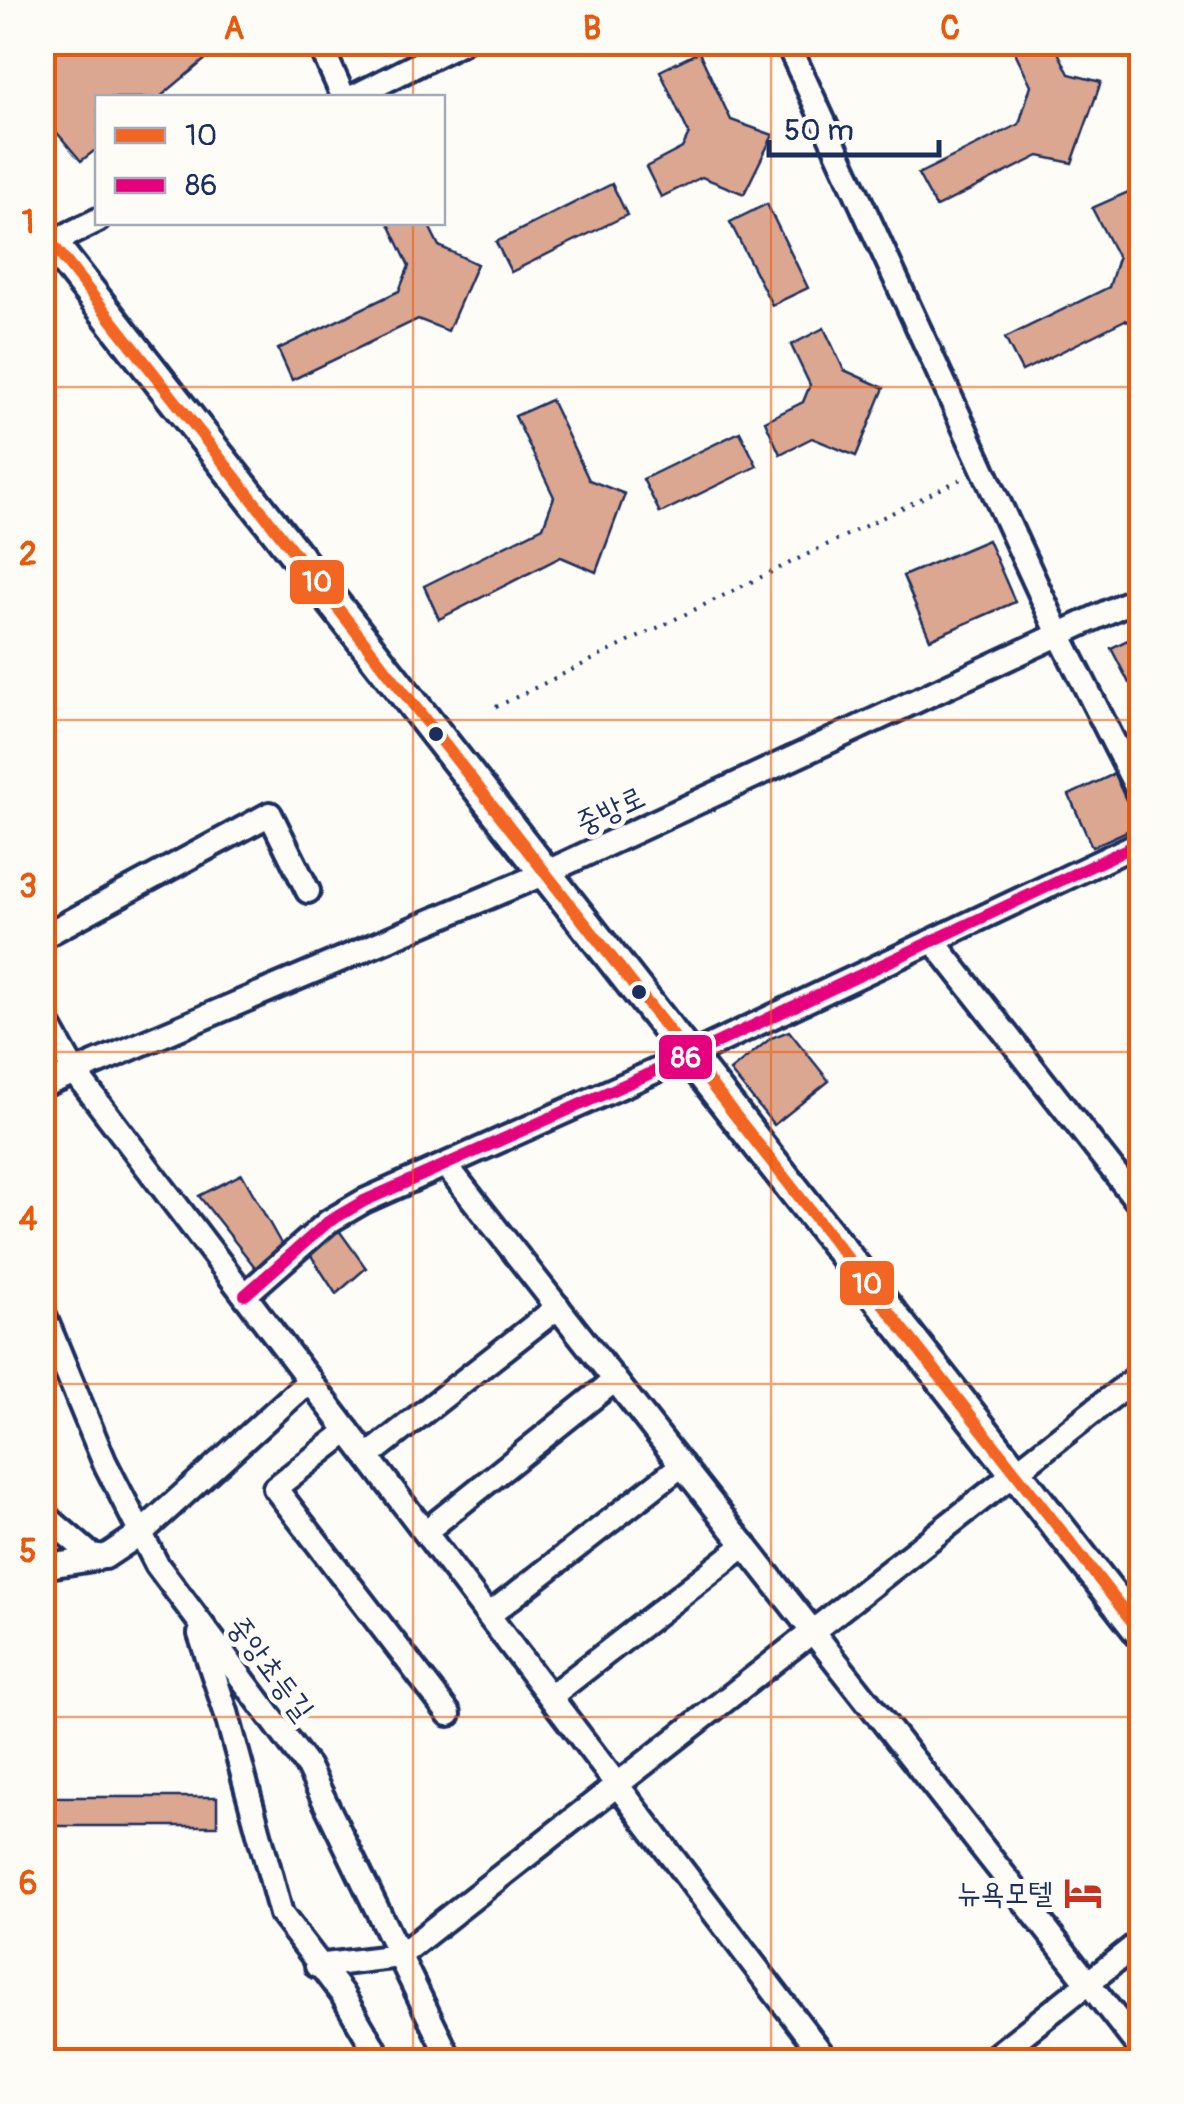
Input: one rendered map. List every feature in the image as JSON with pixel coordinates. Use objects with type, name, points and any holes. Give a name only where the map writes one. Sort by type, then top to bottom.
[{"type":"main road","points":[[47,237],[1142,1634]]},
{"type":"street","points":[[318,42],[345,95]]},
{"type":"street","points":[[353,95],[462,42]]},
{"type":"street","points":[[787,42],[1059,634],[1142,798]]},
{"type":"street","points":[[47,237],[95,221]]},
{"type":"street","name":"중방로","points":[[42,1086],[546,873],[1142,596]]},
{"type":"street","points":[[42,936],[270,814],[308,891]]},
{"type":"street","points":[[245,1295],[346,1210],[689,1056],[1142,842]]},
{"type":"street","points":[[934,942],[1142,1206]]},
{"type":"street","points":[[42,1014],[74,1070],[828,2062]]},
{"type":"street","points":[[446,1165],[1142,2051]]},
{"type":"street","points":[[368,1456],[558,1308]]},
{"type":"street","name":"중앙초등길","points":[[42,1311],[104,1461],[157,1565],[308,1767],[451,2062]]},
{"type":"street","points":[[318,1966],[400,1956],[1142,1373]]},
{"type":"street","points":[[42,1566],[99,1558],[141,1533],[310,1380]]},
{"type":"street","points":[[426,1532],[615,1380]]},
{"type":"street","points":[[348,1431],[275,1488],[449,1714]]},
{"type":"street","points":[[488,1615],[682,1465]]},
{"type":"street","points":[[42,1512],[99,1558]]},
{"type":"street","points":[[551,1696],[745,1545]]},
{"type":"street","points":[[195,1617],[226,1712],[281,1914],[342,1994],[382,2062]]},
{"type":"street","points":[[988,2062],[1142,1940]]},
{"type":"path","points":[[496,707],[962,478]]},
{"type":"building","points":[[42,42],[226,42],[163,95],[95,95],[95,150],[81,161],[42,115]]},
{"type":"building","points":[[1010,42],[1053,42],[1069,74],[1101,82],[1072,163],[1039,156],[936,207],[918,174],[1019,124],[1031,85]]},
{"type":"building","points":[[1142,44],[1142,81],[1127,51]]},
{"type":"building","points":[[699,52],[731,120],[773,135],[744,194],[702,177],[661,197],[646,167],[682,148],[689,134],[660,71]]},
{"type":"building","points":[[612,184],[627,215],[511,272],[496,242]]},
{"type":"building","points":[[1128,192],[1142,217],[1142,325],[1125,320],[1022,371],[1005,338],[1109,287],[1118,258],[1092,208]]},
{"type":"building","points":[[767,204],[808,288],[772,305],[730,222]]},
{"type":"building","points":[[389,225],[428,225],[439,246],[477,264],[448,331],[418,319],[292,380],[278,349],[399,291],[409,266]]},
{"type":"building","points":[[824,328],[844,370],[884,388],[856,456],[812,438],[780,454],[765,421],[803,402],[810,385],[791,345]]},
{"type":"building","points":[[551,400],[589,480],[625,494],[596,572],[561,557],[439,619],[424,586],[543,527],[554,497],[515,416]]},
{"type":"building","points":[[740,432],[757,466],[660,513],[643,479]]},
{"type":"building","points":[[988,540],[1015,602],[930,639],[903,576]]},
{"type":"building","points":[[1142,633],[1142,677],[1129,683],[1111,648]]},
{"type":"building","points":[[1114,774],[1138,826],[1092,847],[1069,795]]},
{"type":"building","points":[[789,1031],[829,1081],[774,1125],[730,1071],[771,1038]]},
{"type":"building","points":[[242,1174],[284,1249],[262,1276],[199,1196]]},
{"type":"building","points":[[338,1229],[366,1268],[336,1294],[308,1251]]},
{"type":"building","points":[[42,1797],[217,1797],[217,1826],[42,1826]]},
{"type":"transit line","name":"10","points":[[42,231],[1142,1634]]},
{"type":"transit line","name":"86","points":[[245,1295],[328,1222],[364,1201],[689,1056],[1142,842]]},
{"type":"place","name":"뉴욕모텔","points":[[1083,1893]]}]
